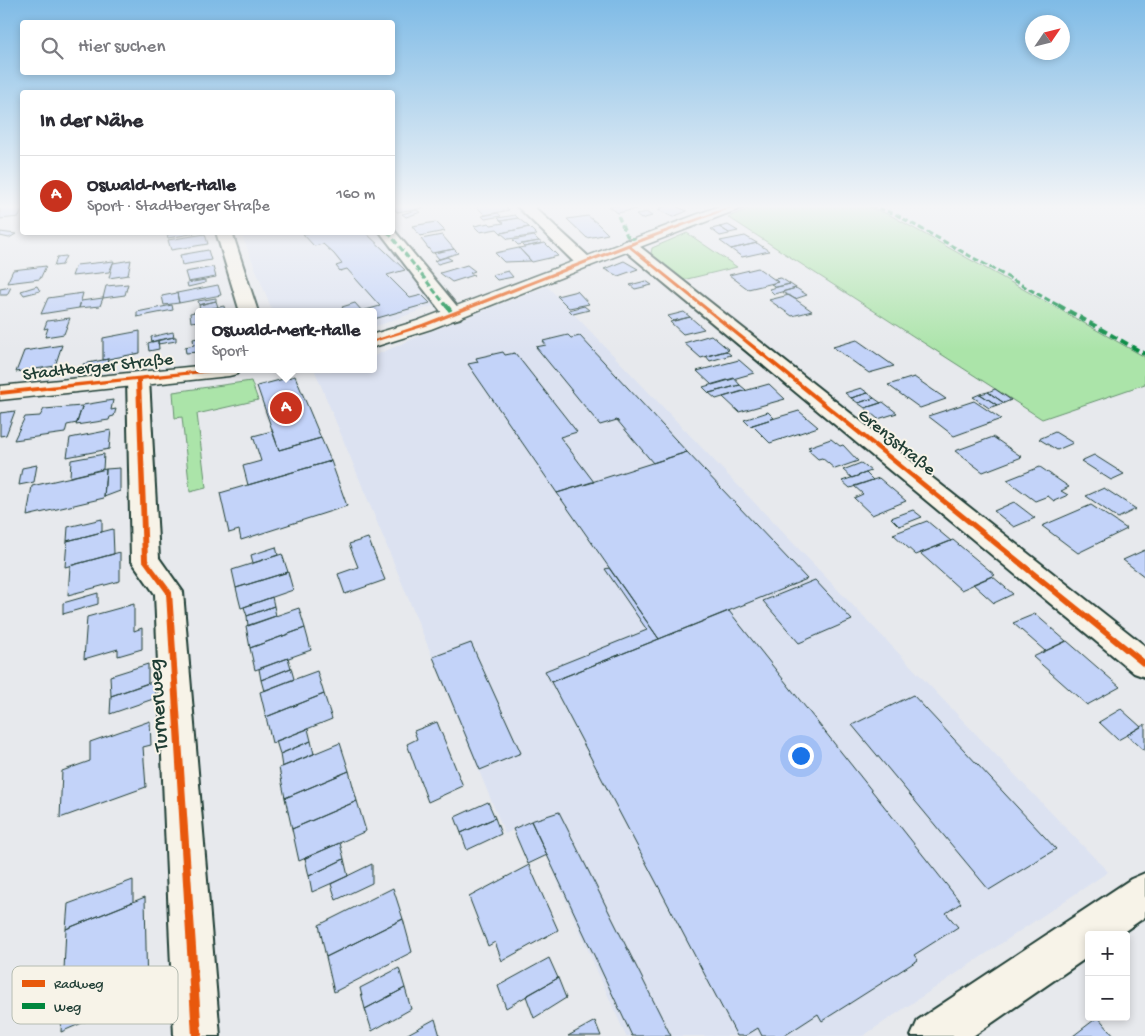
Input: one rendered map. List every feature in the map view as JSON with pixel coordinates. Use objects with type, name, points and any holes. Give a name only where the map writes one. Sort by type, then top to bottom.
[{"type":"street","points":[[231,253],[248,308]]},
{"type":"street","points":[[405,253],[453,314]]},
{"type":"street","points":[[575,253],[584,262]]},
{"type":"street","points":[[377,340],[453,314],[606,253]]},
{"type":"street","name":"Grenzstraße","points":[[638,253],[1145,664]]},
{"type":"street","name":"Stadtberger Straße","points":[[0,393],[195,373]]},
{"type":"street","name":"Turnerweg","points":[[138,379],[145,560],[169,592],[197,1036]]},
{"type":"street","points":[[934,1036],[1145,893]]},
{"type":"shaded area","points":[[249,253],[400,253],[438,304],[377,326],[377,308],[271,308]]},
{"type":"shaded area","points":[[547,286],[1108,872],[863,1036],[626,1036],[531,821],[505,834],[316,373],[377,373],[377,355],[424,334]]},
{"type":"green space","points":[[717,253],[737,267],[683,280],[651,254]]},
{"type":"green space","points":[[784,253],[959,253],[1145,357],[1145,384],[1042,419]]},
{"type":"green space","points":[[251,381],[258,400],[197,414],[206,488],[190,492],[182,417],[175,418],[173,392]]},
{"type":"building","points":[[209,253],[211,260],[182,265],[180,255]]},
{"type":"building","points":[[387,253],[405,270],[387,275],[410,298],[422,295],[430,303],[377,318],[377,308],[373,308],[380,306],[347,269],[340,271],[336,266],[342,264],[334,254]]},
{"type":"building","points":[[434,253],[457,253],[439,259]]},
{"type":"building","points":[[495,253],[524,253],[531,261],[504,262]]},
{"type":"building","points":[[524,253],[555,253],[558,256],[532,262]]},
{"type":"building","points":[[737,253],[758,253],[742,257]]},
{"type":"building","points":[[66,256],[62,265],[54,266],[57,257]]},
{"type":"building","points":[[447,257],[452,260],[438,264],[434,261]]},
{"type":"building","points":[[131,260],[128,275],[109,278],[113,263]]},
{"type":"building","points":[[114,261],[109,272],[72,276],[76,265]]},
{"type":"building","points":[[624,261],[638,269],[618,276],[604,269]]},
{"type":"building","points":[[467,265],[475,271],[470,273],[474,275],[452,282],[440,273]]},
{"type":"building","points":[[46,266],[40,279],[7,283],[13,270]]},
{"type":"building","points":[[213,267],[216,277],[188,282],[185,272]]},
{"type":"building","points":[[758,268],[778,282],[748,289],[729,275]]},
{"type":"building","points":[[508,271],[513,277],[497,280],[492,275]]},
{"type":"building","points":[[781,278],[790,284],[776,287],[771,284],[778,282],[774,279]]},
{"type":"building","points":[[205,280],[205,283],[188,287],[187,283]]},
{"type":"building","points":[[646,281],[652,285],[635,289],[630,285]]},
{"type":"building","points":[[128,284],[125,295],[103,298],[106,286]]},
{"type":"building","points":[[790,284],[796,288],[774,294],[769,289]]},
{"type":"building","points":[[218,285],[221,295],[179,303],[177,293]]},
{"type":"building","points":[[37,286],[40,291],[24,295],[21,291]]},
{"type":"building","points":[[11,287],[7,295],[0,295],[0,289]]},
{"type":"building","points":[[796,288],[807,295],[795,299],[782,292]]},
{"type":"building","points":[[577,291],[589,304],[569,308],[557,296]]},
{"type":"building","points":[[83,293],[79,308],[41,314],[48,298]]},
{"type":"building","points":[[177,293],[179,303],[164,305],[162,296]]},
{"type":"building","points":[[789,295],[812,311],[792,316],[769,300]]},
{"type":"building","points":[[103,298],[100,306],[79,308],[81,301]]},
{"type":"building","points":[[216,298],[216,301],[199,305],[198,301]]},
{"type":"building","points":[[216,301],[218,307],[200,308],[199,305]]},
{"type":"building","points":[[355,303],[359,308],[342,307]]},
{"type":"building","points":[[172,305],[173,310],[137,317],[137,312]]},
{"type":"building","points":[[584,306],[589,310],[573,314],[569,310]]},
{"type":"building","points":[[195,312],[195,321],[191,322],[190,313]]},
{"type":"building","points":[[684,312],[690,317],[673,321],[668,316]]},
{"type":"building","points":[[690,317],[704,329],[683,334],[670,322]]},
{"type":"building","points":[[70,318],[64,334],[45,337],[48,328],[44,329],[47,321]]},
{"type":"building","points":[[140,331],[140,353],[103,360],[103,338]]},
{"type":"building","points":[[173,332],[174,337],[152,342],[151,337]]},
{"type":"building","points":[[568,335],[571,338],[580,336],[687,452],[653,463],[617,420],[600,425],[536,347],[546,345],[543,341]]},
{"type":"building","points":[[711,335],[729,350],[701,358],[684,343]]},
{"type":"building","points":[[176,337],[176,341],[158,344],[158,340]]},
{"type":"building","points":[[193,339],[195,339],[195,352],[186,353],[185,347],[194,345]]},
{"type":"building","points":[[158,340],[159,349],[149,351],[148,343]]},
{"type":"building","points":[[857,340],[894,366],[869,373],[833,347]]},
{"type":"building","points":[[62,345],[55,366],[16,372],[24,351]]},
{"type":"building","points":[[726,351],[731,355],[710,361],[706,356]]},
{"type":"building","points":[[503,352],[505,355],[515,353],[577,432],[560,437],[594,482],[557,493],[468,364],[478,362],[476,358]]},
{"type":"building","points":[[108,359],[106,369],[82,374],[83,364]]},
{"type":"building","points":[[739,360],[754,373],[712,385],[697,371]]},
{"type":"building","points":[[295,376],[321,438],[279,450],[257,386]]},
{"type":"building","points":[[914,377],[946,399],[920,408],[888,385]]},
{"type":"building","points":[[734,378],[740,385],[709,393],[703,387]]},
{"type":"building","points":[[769,384],[785,399],[739,412],[723,397]]},
{"type":"building","points":[[740,385],[746,390],[716,399],[709,393]]},
{"type":"building","points":[[861,388],[868,393],[851,398],[845,393]]},
{"type":"building","points":[[995,389],[1011,400],[1004,403],[988,392]]},
{"type":"building","points":[[988,392],[1004,403],[997,405],[980,394]]},
{"type":"building","points":[[868,393],[874,398],[858,403],[851,398]]},
{"type":"building","points":[[980,394],[997,405],[989,408],[973,397]]},
{"type":"building","points":[[874,398],[881,403],[865,408],[858,403]]},
{"type":"building","points":[[113,400],[111,410],[116,409],[114,416],[110,417],[109,420],[76,425],[83,405]]},
{"type":"building","points":[[974,401],[1001,419],[954,436],[928,416]]},
{"type":"building","points":[[883,402],[897,413],[878,419],[865,408]]},
{"type":"building","points":[[82,406],[77,423],[67,425],[65,433],[14,440],[25,417],[40,416],[44,409]]},
{"type":"building","points":[[15,411],[6,435],[0,436],[0,413]]},
{"type":"building","points":[[799,411],[818,427],[770,443],[752,425]]},
{"type":"building","points":[[768,412],[774,418],[750,426],[744,420]]},
{"type":"building","points":[[111,430],[109,449],[67,457],[70,438]]},
{"type":"building","points":[[272,431],[279,450],[321,438],[331,461],[248,485],[243,466],[261,461],[253,436]]},
{"type":"building","points":[[1055,432],[1073,443],[1057,450],[1039,439]]},
{"type":"building","points":[[993,437],[1022,457],[983,472],[955,451]]},
{"type":"building","points":[[831,439],[840,446],[843,445],[858,461],[835,469],[822,458],[818,459],[808,450],[811,449],[808,447]]},
{"type":"building","points":[[687,452],[807,579],[659,639],[557,493]]},
{"type":"building","points":[[104,454],[103,469],[70,477],[71,460]]},
{"type":"building","points":[[1094,455],[1124,474],[1111,480],[1081,461]]},
{"type":"building","points":[[331,461],[347,506],[241,540],[239,530],[229,533],[220,493]]},
{"type":"building","points":[[861,463],[871,471],[852,478],[843,470]]},
{"type":"building","points":[[37,465],[34,482],[19,485],[22,468]]},
{"type":"building","points":[[1040,467],[1069,487],[1061,491],[1068,495],[1054,501],[1048,496],[1035,501],[1007,480]]},
{"type":"building","points":[[120,468],[120,491],[104,497],[106,469]]},
{"type":"building","points":[[106,469],[104,498],[27,516],[32,486]]},
{"type":"building","points":[[866,473],[873,480],[850,488],[842,481]]},
{"type":"building","points":[[879,478],[906,501],[872,515],[854,498],[863,494],[854,486]]},
{"type":"building","points":[[1104,488],[1136,509],[1118,518],[1086,496]]},
{"type":"building","points":[[1014,502],[1035,518],[1014,527],[994,511]]},
{"type":"building","points":[[1091,505],[1127,529],[1078,553],[1042,526]]},
{"type":"building","points":[[913,510],[922,517],[899,526],[891,518]]},
{"type":"building","points":[[102,519],[102,532],[67,541],[68,527]]},
{"type":"building","points":[[927,521],[951,541],[916,555],[893,534]]},
{"type":"building","points":[[113,529],[114,554],[65,567],[67,541]]},
{"type":"building","points":[[368,538],[385,580],[345,594],[338,574],[358,567],[349,544]]},
{"type":"building","points":[[953,540],[995,575],[961,590],[920,553]]},
{"type":"building","points":[[276,547],[278,555],[253,563],[251,555]]},
{"type":"building","points":[[1145,550],[1145,577],[1123,560]]},
{"type":"building","points":[[120,552],[120,581],[68,595],[70,566]]},
{"type":"building","points":[[282,554],[288,572],[236,588],[232,570]]},
{"type":"building","points":[[609,568],[659,639],[551,682],[545,671],[647,630],[605,569]]},
{"type":"building","points":[[288,572],[293,590],[241,608],[236,588]]},
{"type":"building","points":[[992,576],[1013,594],[994,603],[973,584]]},
{"type":"building","points":[[815,580],[852,620],[799,643],[763,601]]},
{"type":"building","points":[[98,593],[98,604],[63,614],[63,603]]},
{"type":"building","points":[[272,597],[274,606],[247,616],[244,607]]},
{"type":"building","points":[[134,604],[134,631],[142,628],[142,649],[118,656],[118,649],[84,659],[87,617]]},
{"type":"building","points":[[274,606],[276,616],[248,626],[247,616]]},
{"type":"building","points":[[299,608],[305,628],[250,648],[246,626]]},
{"type":"building","points":[[729,611],[961,903],[946,913],[958,927],[914,955],[918,960],[822,1021],[818,1014],[784,1036],[762,1036],[758,1028],[745,1036],[737,1036],[551,682]]},
{"type":"building","points":[[1035,614],[1066,641],[1045,651],[1013,623]]},
{"type":"building","points":[[305,628],[311,650],[255,670],[250,648]]},
{"type":"building","points":[[1067,641],[1120,687],[1087,705],[1033,657]]},
{"type":"building","points":[[471,643],[521,753],[480,770],[433,657]]},
{"type":"building","points":[[288,658],[291,668],[261,680],[259,669]]},
{"type":"building","points":[[148,664],[148,683],[111,696],[110,676]]},
{"type":"building","points":[[291,668],[294,679],[264,691],[261,680]]},
{"type":"building","points":[[317,671],[324,694],[266,717],[260,692]]},
{"type":"building","points":[[155,681],[156,698],[110,714],[111,696]]},
{"type":"building","points":[[324,694],[332,719],[272,743],[266,717]]},
{"type":"building","points":[[913,695],[1056,849],[989,890],[852,725]]},
{"type":"building","points":[[1121,709],[1141,727],[1118,740],[1099,722]]},
{"type":"building","points":[[150,721],[151,745],[143,747],[146,787],[60,818],[62,771],[90,761],[90,742]]},
{"type":"building","points":[[437,722],[463,786],[428,802],[407,744],[417,739],[414,731]]},
{"type":"building","points":[[1145,724],[1145,751],[1127,735]]},
{"type":"building","points":[[308,729],[311,741],[280,754],[276,741]]},
{"type":"building","points":[[311,741],[314,754],[282,767],[280,754]]},
{"type":"building","points":[[340,743],[349,771],[285,798],[279,768]]},
{"type":"building","points":[[349,771],[357,801],[292,829],[285,798]]},
{"type":"building","points":[[357,801],[366,831],[299,861],[292,829]]},
{"type":"building","points":[[488,802],[495,818],[461,833],[455,817]]},
{"type":"building","points":[[559,812],[671,1036],[632,1036],[531,821]]},
{"type":"building","points":[[495,818],[501,834],[467,850],[461,833]]},
{"type":"building","points":[[531,821],[547,855],[528,864],[513,829]]},
{"type":"building","points":[[340,843],[344,859],[309,876],[305,858]]},
{"type":"building","points":[[344,859],[348,876],[312,892],[309,876]]},
{"type":"building","points":[[372,864],[372,883],[336,900],[331,884]]},
{"type":"building","points":[[529,865],[558,930],[502,961],[495,942],[488,946],[469,897]]},
{"type":"building","points":[[133,880],[133,902],[66,929],[68,904]]},
{"type":"building","points":[[393,888],[403,919],[326,957],[319,925]]},
{"type":"building","points":[[145,897],[146,966],[64,966],[66,929]]},
{"type":"building","points":[[403,919],[412,952],[334,992],[326,957]]},
{"type":"building","points":[[549,958],[558,978],[506,1008],[498,986]]},
{"type":"building","points":[[399,968],[405,988],[365,1009],[360,988]]},
{"type":"building","points":[[558,978],[566,998],[534,1018],[526,996]]},
{"type":"building","points":[[405,988],[411,1009],[372,1031],[365,1009]]},
{"type":"building","points":[[435,1019],[440,1036],[404,1036]]},
{"type":"building","points":[[595,1021],[601,1036],[568,1036]]},
{"type":"building","points":[[1093,1021],[1101,1021],[1114,1036],[1073,1036]]},
{"type":"building","points":[[61,1024],[80,1024],[61,1032]]},
{"type":"marked path","points":[[405,253],[453,314]]},
{"type":"marked path","points":[[965,253],[1145,354]]},
{"type":"cycle path","points":[[377,340],[424,325],[607,253]]},
{"type":"cycle path","points":[[638,253],[1145,664]]},
{"type":"cycle path","points":[[0,393],[195,373]]},
{"type":"cycle path","points":[[138,379],[145,560],[169,592],[197,1036]]},
{"type":"place","name":"Oswald-Merk-Halle","points":[[286,408]]}]
